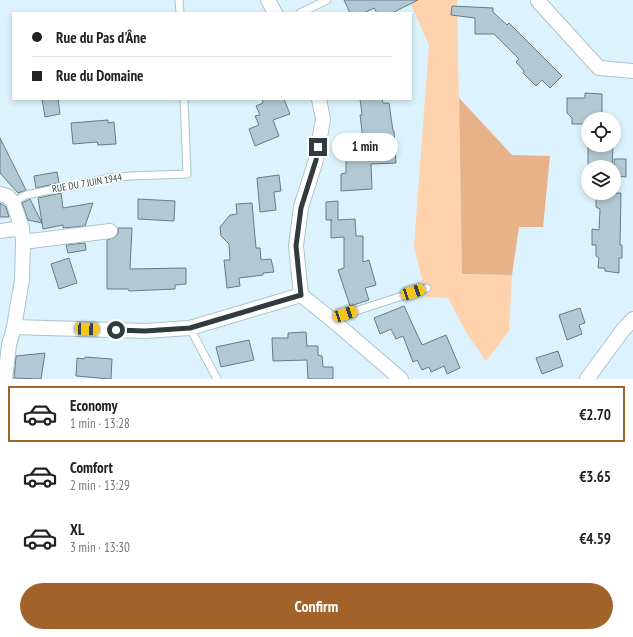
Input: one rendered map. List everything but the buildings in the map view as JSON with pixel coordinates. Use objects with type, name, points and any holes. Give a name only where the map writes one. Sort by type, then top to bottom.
[{"type":"street","points":[[268,0],[274,12]]},
{"type":"street","points":[[538,2],[599,68],[633,71]]},
{"type":"street","points":[[319,100],[323,119],[316,160],[301,208],[296,246],[301,295],[401,379]]},
{"type":"street","points":[[0,194],[7,196],[14,202],[22,228],[23,242],[22,280],[14,327],[4,345],[5,379]]},
{"type":"street","points":[[0,231],[22,228]]},
{"type":"street","points":[[23,242],[110,231]]},
{"type":"street","points":[[14,327],[145,331],[190,328],[301,295]]},
{"type":"street","points":[[587,379],[623,330],[633,319]]},
{"type":"lane","points":[[180,0],[180,12]]},
{"type":"lane","points":[[302,12],[327,0]]},
{"type":"lane","name":"RUE DU 7 JUIN 1944","points":[[14,202],[26,195],[109,178],[188,174],[184,100]]},
{"type":"lane","points":[[331,319],[427,288]]},
{"type":"lane","points":[[190,328],[217,379]]},
{"type":"shaded area","points":[[409,0],[457,0],[462,274],[512,275],[509,331],[486,361],[467,334],[448,298],[426,297],[414,246],[429,45]]},
{"type":"shaded area","points":[[459,98],[512,155],[550,156],[543,227],[519,227],[512,275],[462,274]]},
{"type":"route","points":[[116,330],[145,331],[190,328],[301,295],[296,246],[301,208],[316,160],[318,147]]}]
